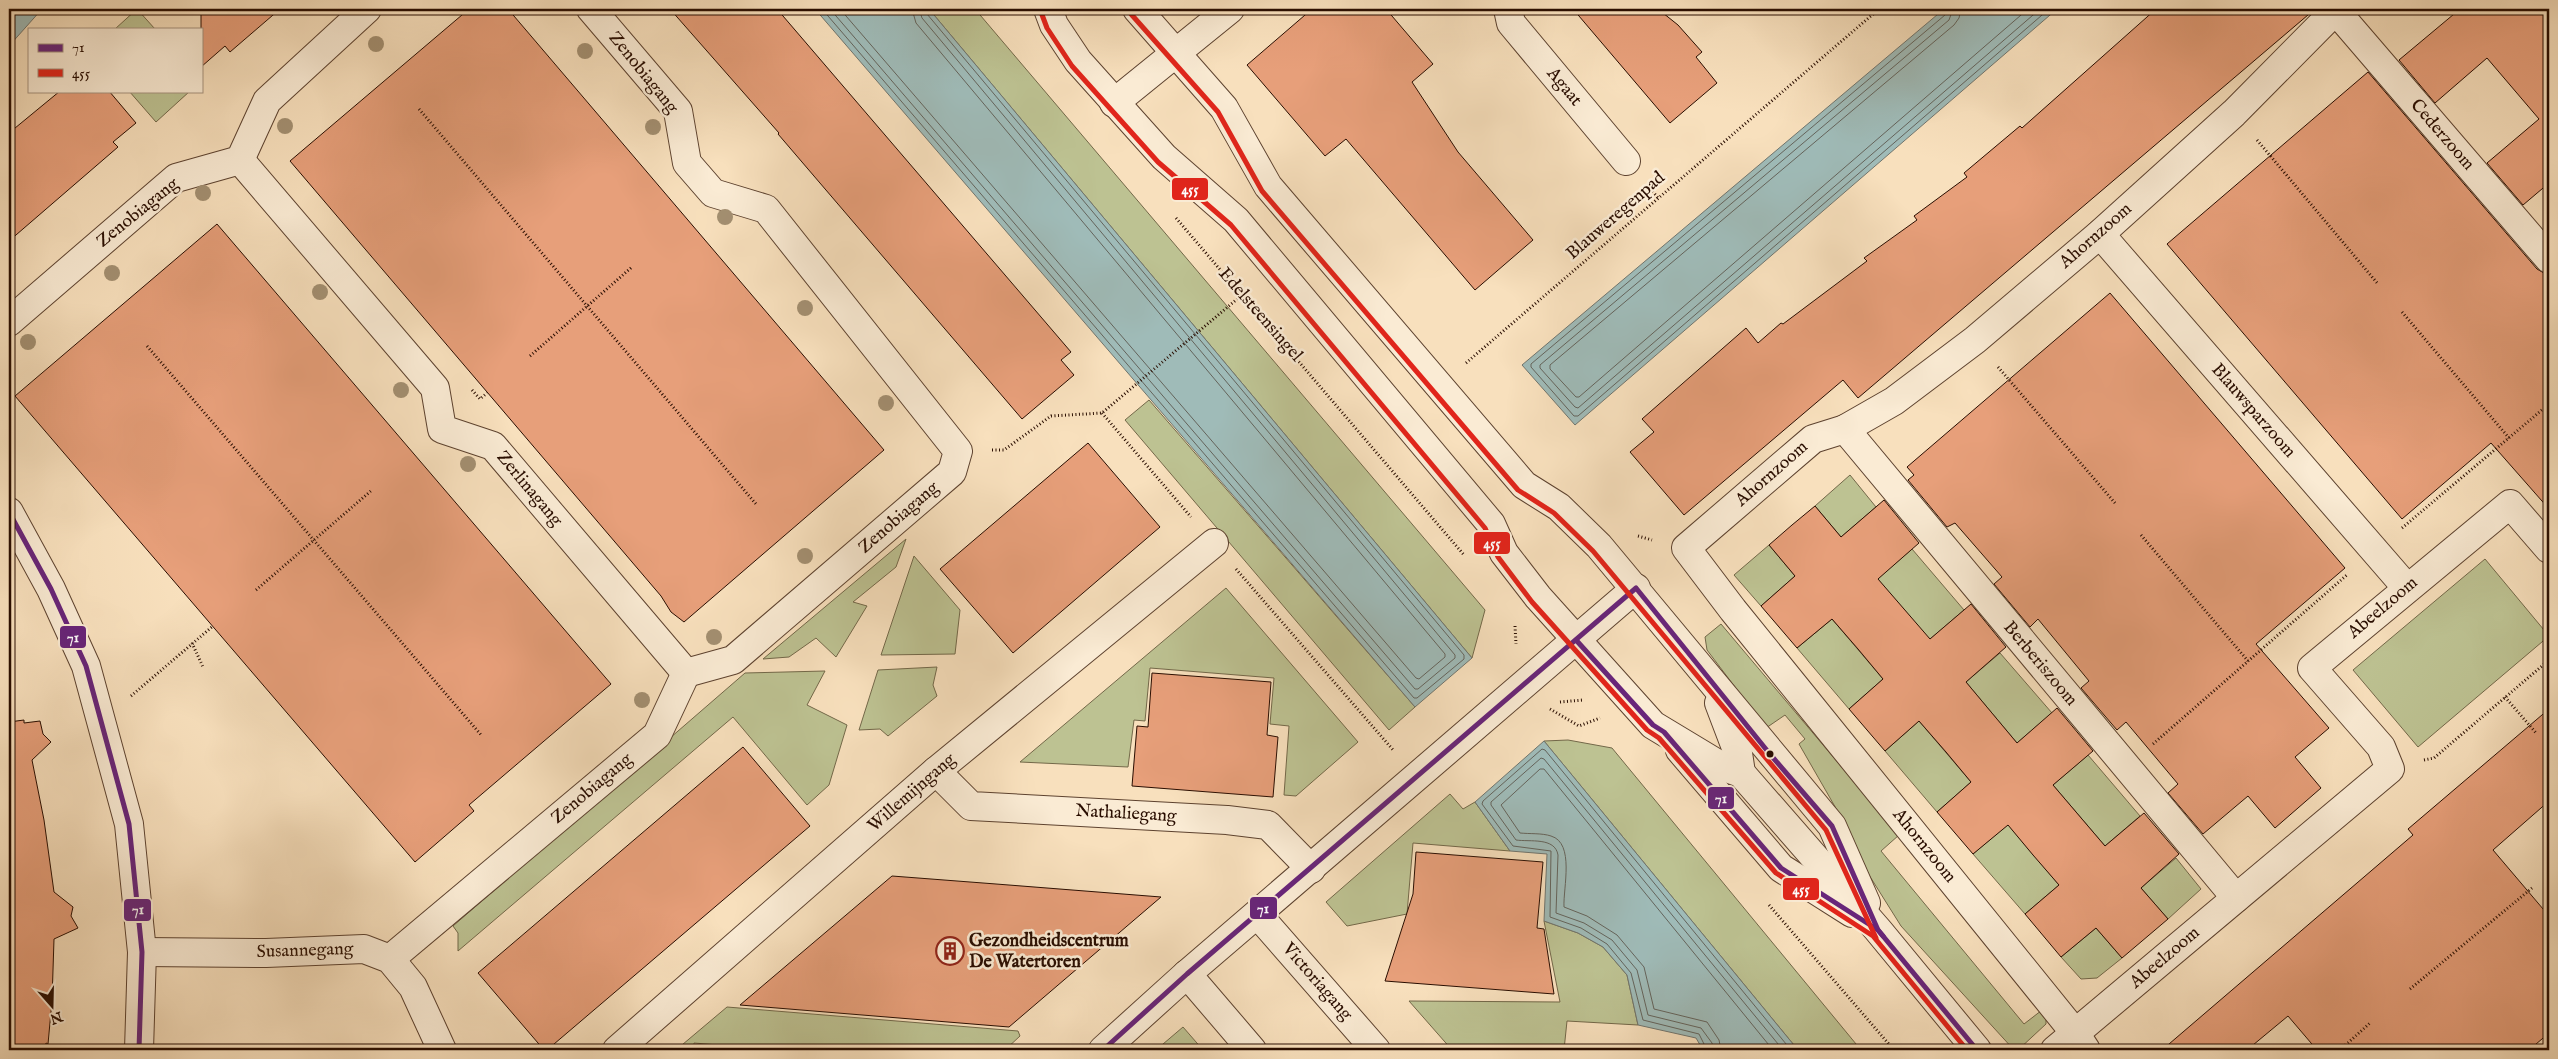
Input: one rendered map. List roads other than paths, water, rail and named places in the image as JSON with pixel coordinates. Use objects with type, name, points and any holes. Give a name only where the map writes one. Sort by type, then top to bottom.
[{"type":"street","points":[[240,160],[267,101],[367,9]]},
{"type":"street","name":"Zenobiagang","points":[[390,958],[657,735],[686,673],[732,660],[952,472],[958,451],[766,209],[712,193],[687,163],[678,111],[591,9]]},
{"type":"street","points":[[1048,9],[1054,25],[1078,60],[1114,103],[1164,157],[1236,220],[1491,524],[1504,553],[1576,640],[1653,725],[1721,766],[1741,773],[1878,930],[1977,1050]]},
{"type":"street","points":[[1137,9],[1224,108],[1268,186],[1438,386],[1524,485],[1559,507],[1599,546],[1636,588],[1832,826],[1878,930]]},
{"type":"street","points":[[1114,103],[1230,9]]},
{"type":"street","name":"Agaat","points":[[1508,9],[1511,23],[1626,162]]},
{"type":"street","name":"Ahornzoom","points":[[2072,1045],[1720,595],[1686,548],[1813,439],[1845,429],[1894,401],[1975,340],[2100,234],[2234,113],[2336,10]]},
{"type":"street","name":"Cederzoom","points":[[2336,10],[2549,259]]},
{"type":"street","name":"Zenobiagang","points":[[9,322],[176,178],[240,160]]},
{"type":"street","name":"Zerlinagang","points":[[240,160],[435,388],[442,429],[493,446],[686,673]]},
{"type":"street","name":"Blauwsparzoom","points":[[2100,234],[2407,588]]},
{"type":"street","name":"Berberiszoom","points":[[1845,429],[2236,898]]},
{"type":"street","name":"Abeelzoom","points":[[2072,1045],[2236,898],[2390,769],[2381,747],[2312,668],[2510,504],[2549,549]]},
{"type":"street","points":[[9,512],[51,589],[86,666],[129,824],[142,952],[139,1050]]},
{"type":"street","name":"Willemijngang","points":[[617,1050],[936,771],[1214,543]]},
{"type":"street","points":[[1103,1050],[1187,974],[1258,915],[1416,776],[1636,588]]},
{"type":"street","points":[[1711,680],[1738,753],[1741,773]]},
{"type":"street","points":[[1664,732],[1781,868],[1878,930]]},
{"type":"street","name":"Nathaliegang","points":[[936,771],[971,806],[1227,820],[1268,825],[1311,869]]},
{"type":"street","name":"Victoriagang","points":[[1258,915],[1376,1050]]},
{"type":"street","name":"Susannegang","points":[[142,952],[266,953],[364,949],[390,958]]},
{"type":"street","points":[[390,958],[413,987],[442,1050]]},
{"type":"street","points":[[1187,974],[1252,1050]]},
{"type":"water","points":[[9,9],[42,9],[9,46]]},
{"type":"water","points":[[815,9],[929,9],[1472,658],[1415,707]]},
{"type":"water","points":[[1944,9],[2057,9],[1575,425],[1522,365]]},
{"type":"water","points":[[1544,741],[1798,1050],[1703,1050],[1696,1038],[1638,1025],[1627,975],[1603,947],[1578,933],[1544,921],[1547,854],[1510,851],[1475,802]]},
{"type":"place","name":"Gezondheidscentrum De Watertoren","points":[[950,951]]}]
